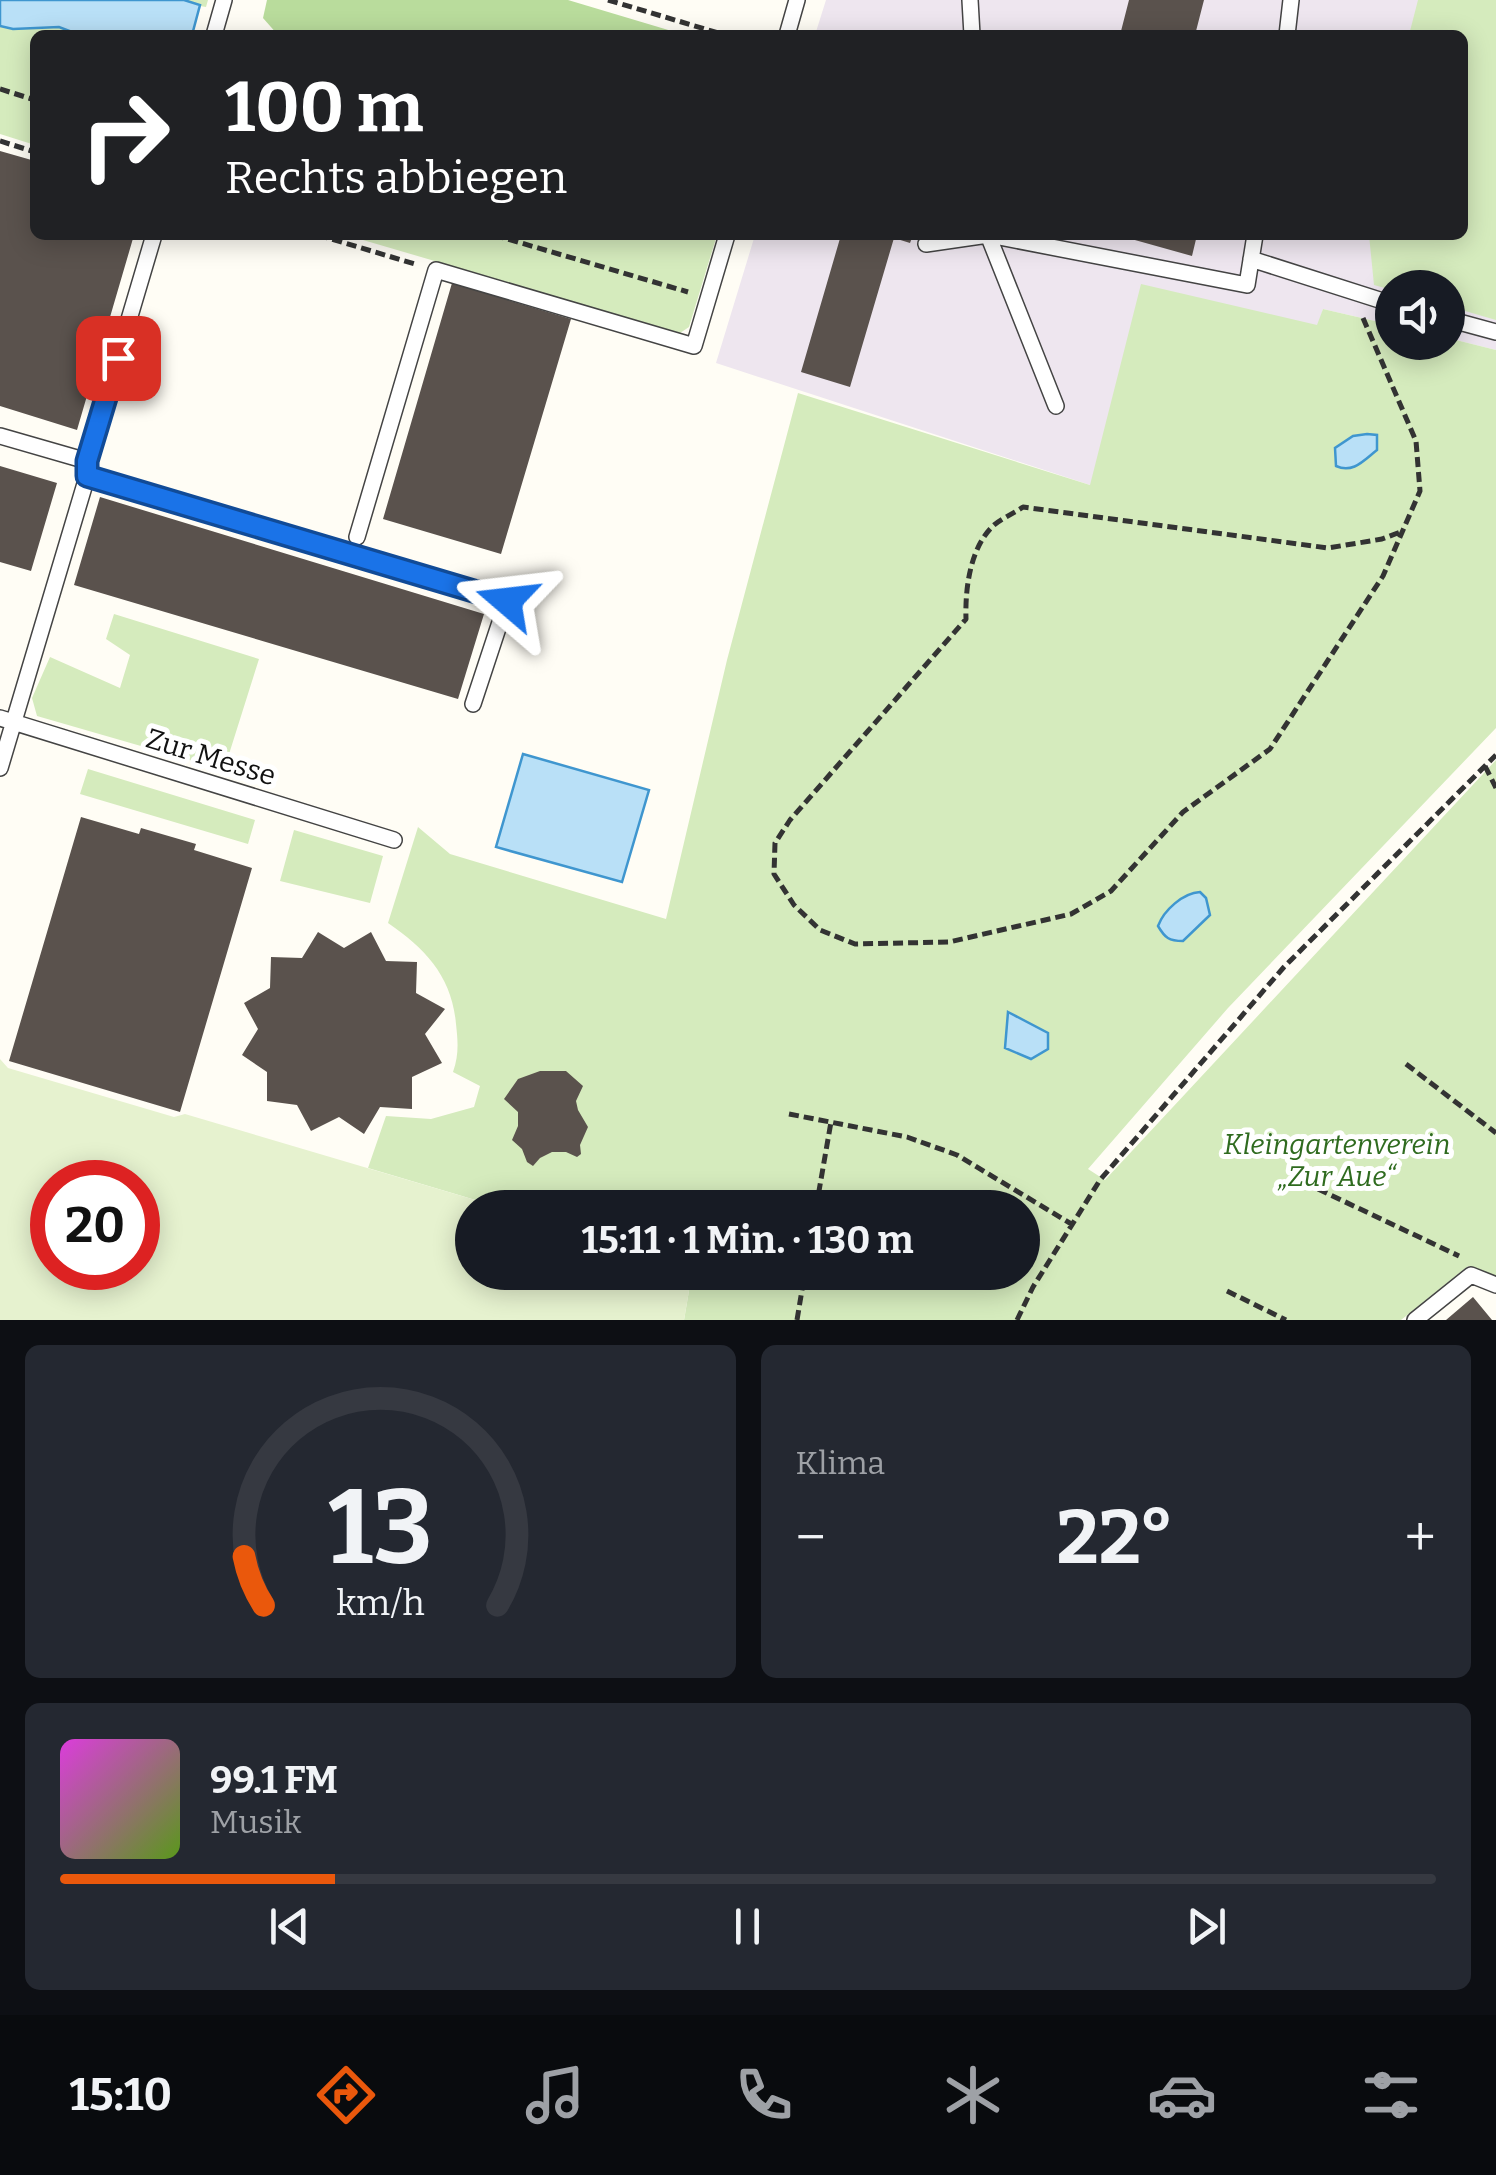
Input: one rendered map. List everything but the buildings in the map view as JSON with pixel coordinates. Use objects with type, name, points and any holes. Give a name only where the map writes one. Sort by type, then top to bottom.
[{"type":"lane","points":[[215,30],[224,0]]},
{"type":"lane","points":[[788,30],[797,0]]},
{"type":"lane","points":[[970,0],[972,30]]},
{"type":"lane","points":[[1288,30],[1291,0]]},
{"type":"lane","points":[[0,768],[7,720],[87,469],[153,240]]},
{"type":"lane","points":[[357,537],[436,270],[694,346],[725,240]]},
{"type":"lane","points":[[926,244],[954,240]]},
{"type":"lane","points":[[990,240],[1056,406]]},
{"type":"lane","points":[[1014,240],[1247,285],[1254,240]]},
{"type":"lane","points":[[1251,259],[1375,299]]},
{"type":"lane","points":[[1465,324],[1496,332]]},
{"type":"lane","points":[[0,436],[87,469],[507,601],[474,704]]},
{"type":"lane","name":"Zur Messe","points":[[7,720],[394,840]]},
{"type":"lane","points":[[1414,1320],[1470,1274],[1496,1285]]},
{"type":"path","points":[[608,0],[708,30]]},
{"type":"path","points":[[0,90],[30,99]]},
{"type":"path","points":[[0,141],[30,150]]},
{"type":"path","points":[[335,240],[436,270]]},
{"type":"path","points":[[511,240],[708,298]]},
{"type":"path","points":[[1352,292],[1416,441],[1420,492],[1383,576],[1270,749],[1183,812],[1111,891],[1070,914],[949,942],[855,944],[820,930],[794,905],[774,874],[775,842],[966,619],[966,593],[977,550],[992,526],[1023,507],[1328,548],[1382,540],[1403,530]]},
{"type":"path","points":[[1017,1320],[1033,1287],[1100,1180],[1284,967],[1496,754]]},
{"type":"path","points":[[1485,766],[1496,788]]},
{"type":"path","points":[[1406,1064],[1496,1132]]},
{"type":"path","points":[[789,1114],[907,1137],[957,1155],[1073,1225]]},
{"type":"path","points":[[819,1190],[831,1122]]},
{"type":"path","points":[[1318,1189],[1466,1259],[1470,1274]]},
{"type":"path","points":[[797,1320],[802,1290]]},
{"type":"path","points":[[1228,1292],[1286,1320]]},
{"type":"shaded area","points":[[826,0],[1496,0],[1496,350],[1465,342],[1465,270],[1375,270],[1375,321],[1323,309],[1295,406],[1136,500],[716,363],[753,240],[1468,240],[1468,30],[817,30]]},
{"type":"green space","points":[[0,0],[208,0],[206,7],[200,6],[193,30],[30,30],[30,143],[0,134]]},
{"type":"green space","points":[[267,0],[568,0],[668,30],[274,30],[263,18]]},
{"type":"green space","points":[[1418,0],[1496,0],[1496,320],[1465,311],[1465,270],[1375,270],[1374,285],[1370,240],[1468,240],[1468,30],[1410,30]]},
{"type":"green space","points":[[363,240],[715,240],[689,327],[680,333]]},
{"type":"green space","name":"Kleingartenverein „Zur Aue“","points":[[1141,284],[1317,325],[1323,309],[1375,321],[1375,360],[1465,360],[1465,342],[1496,350],[1496,728],[1228,1008],[1088,1169],[1105,1180],[1496,760],[1496,1277],[1468,1266],[1401,1320],[684,1320],[689,1290],[1040,1290],[1040,1190],[455,1190],[455,1194],[368,1168],[386,1116],[431,1119],[474,1107],[480,1086],[453,1072],[458,1048],[456,1024],[443,978],[414,943],[388,923],[418,827],[450,854],[666,919],[727,660],[798,393],[1090,485]]},
{"type":"green space","points":[[114,614],[259,659],[224,770],[37,716],[32,698],[50,657],[120,688],[130,655],[106,639]]},
{"type":"green space","points":[[88,769],[255,820],[248,844],[80,794]]},
{"type":"green space","points":[[294,830],[383,856],[370,903],[280,881]]},
{"type":"green space","points":[[0,1059],[8,1068],[174,1117],[185,1114],[455,1194],[455,1290],[689,1290],[684,1320],[0,1320]]},
{"type":"water","points":[[0,0],[184,0],[200,5],[193,30],[0,26]]},
{"type":"water","points":[[1377,435],[1377,450],[1353,467],[1336,466],[1335,448],[1353,436]]},
{"type":"water","points":[[523,754],[649,790],[622,882],[496,847]]},
{"type":"water","points":[[1200,892],[1206,898],[1210,915],[1183,941],[1168,938],[1158,926],[1165,914],[1181,899]]},
{"type":"water","points":[[1008,1012],[1048,1033],[1048,1049],[1031,1059],[1005,1048]]},
{"type":"route","points":[[118,358],[87,461],[87,476],[507,601]]}]
